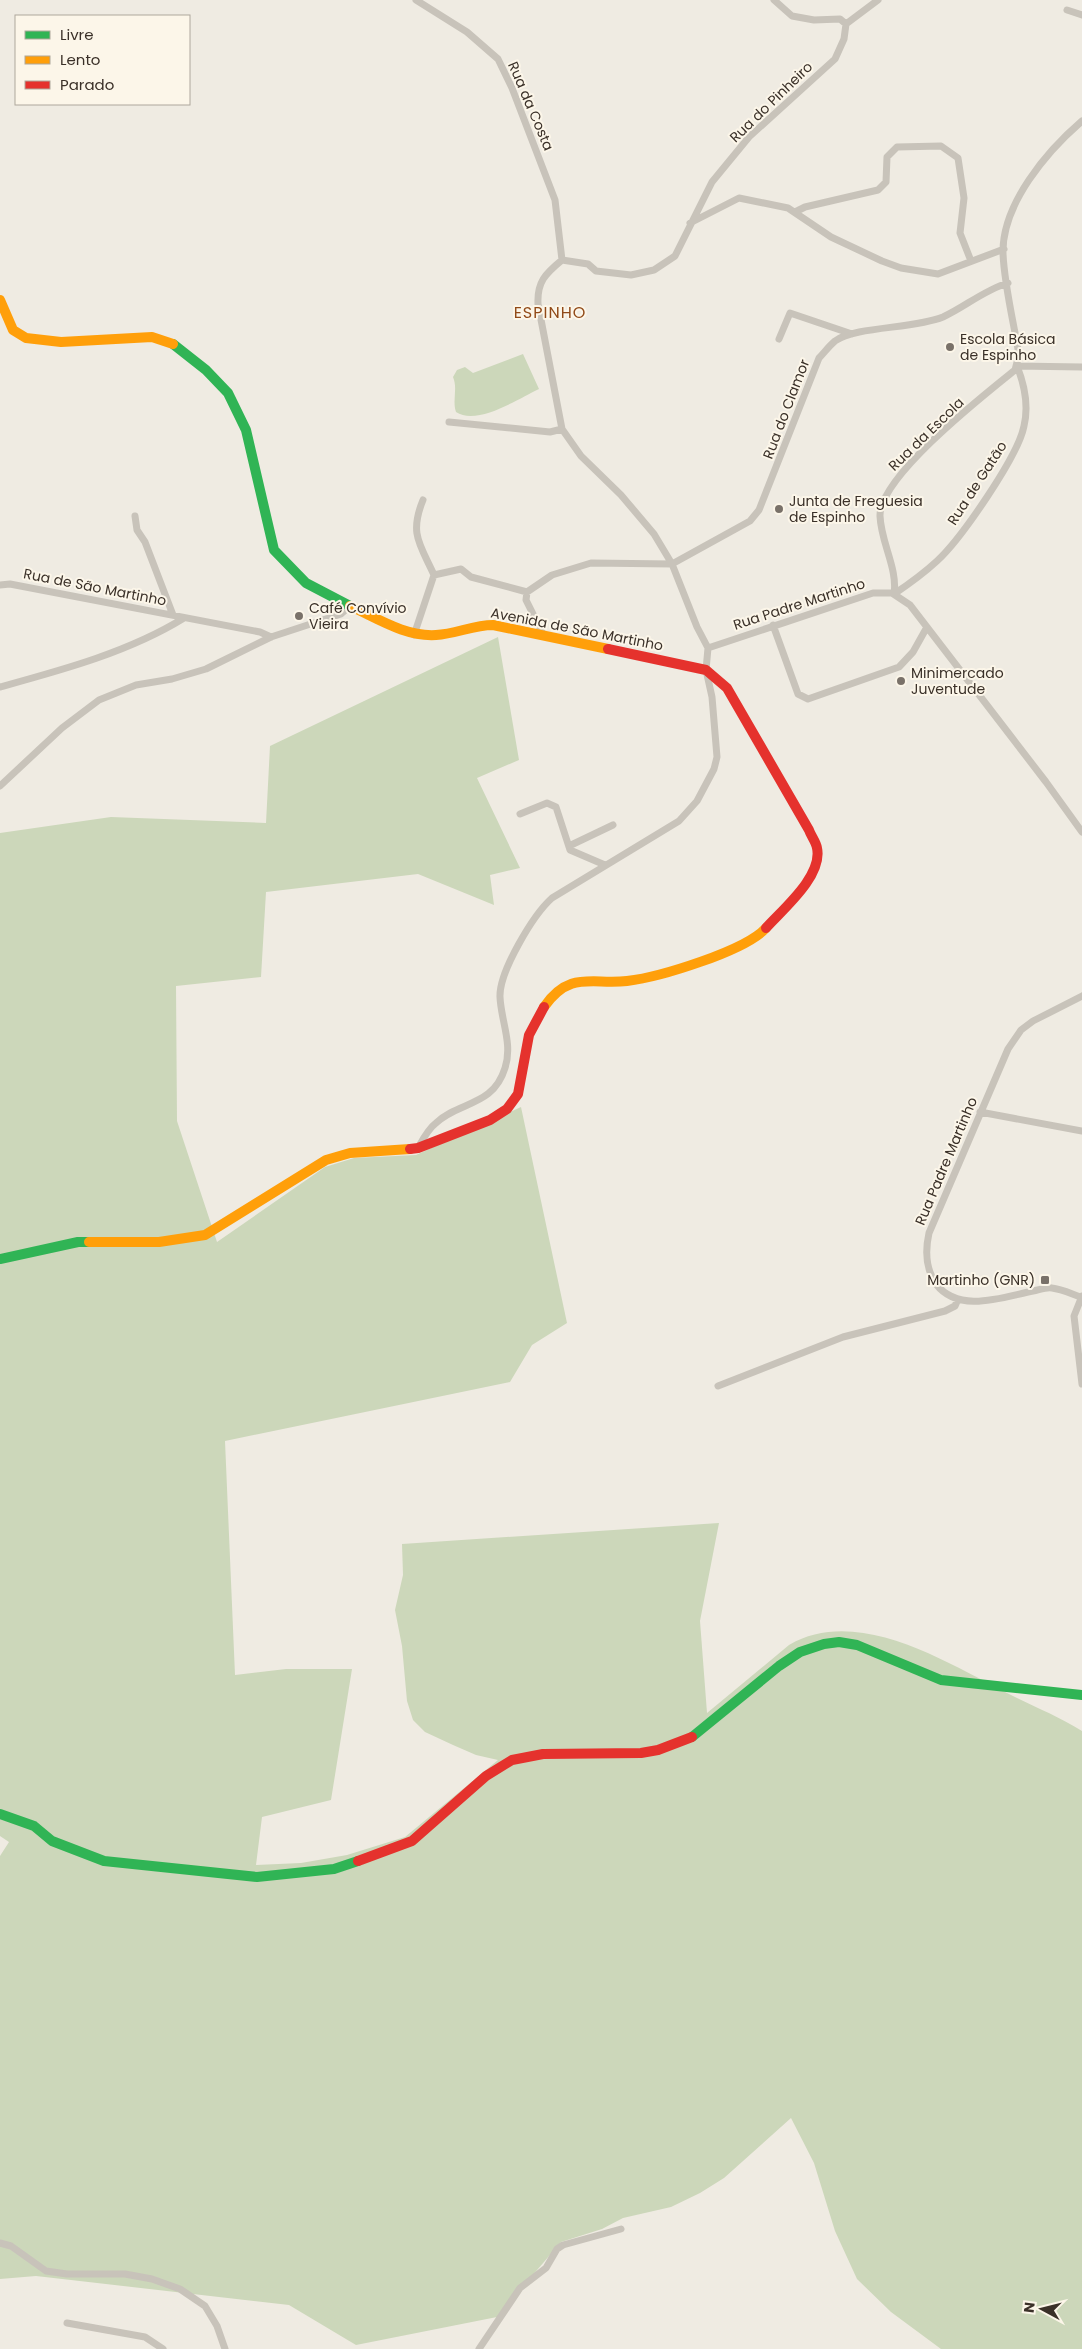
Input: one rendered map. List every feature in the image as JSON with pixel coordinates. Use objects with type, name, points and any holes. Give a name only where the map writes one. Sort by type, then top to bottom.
[{"type":"main road","name":"Avenida de São Martinho","points":[[0,300],[7,320],[14,330],[26,338],[61,342],[152,337],[174,344],[206,370],[228,393],[246,430],[274,550],[306,582],[350,606],[414,635],[438,636],[478,625],[493,625],[706,670]]},
{"type":"main road","points":[[0,1259],[78,1242],[159,1242],[206,1236],[326,1160],[350,1153],[418,1148],[490,1120],[507,1109],[518,1094],[529,1035],[545,1006],[562,989],[585,980],[627,981],[652,975],[741,947],[759,936],[806,884],[817,865],[817,848],[727,688],[706,670]]},
{"type":"main road","points":[[0,1814],[34,1826],[52,1841],[104,1861],[256,1877],[334,1869],[412,1841],[486,1776],[512,1760],[542,1754],[641,1753],[658,1750],[689,1739],[779,1666],[800,1652],[824,1644],[839,1642],[858,1645],[941,1680],[1082,1695]]},
{"type":"street","name":"Rua da Costa","points":[[416,0],[467,32],[498,60],[516,97],[554,200],[562,260]]},
{"type":"street","points":[[774,0],[792,16],[814,20],[840,19],[846,24],[878,0]]},
{"type":"street","points":[[1067,10],[1082,15]]},
{"type":"street","name":"Rua do Pinheiro","points":[[562,260],[588,264],[596,271],[631,275],[654,270],[675,256],[712,182],[749,137],[835,58],[844,39],[846,24]]},
{"type":"street","points":[[1082,121],[1062,139],[1036,171],[1021,194],[1006,232],[1004,249],[1019,355],[1016,366],[1082,367]]},
{"type":"street","points":[[795,212],[805,207],[878,190],[886,182],[887,157],[897,147],[941,146],[958,158],[964,198],[960,233],[971,261]]},
{"type":"street","points":[[690,223],[739,198],[788,208],[831,237],[901,268],[938,274],[1004,249]]},
{"type":"street","points":[[418,1148],[436,1122],[490,1093],[499,1082],[505,1068],[507,1054],[500,987],[531,921],[540,909],[552,898],[684,816],[697,801],[714,770],[716,741],[712,697],[706,670],[708,648],[697,627],[672,564],[654,534],[621,496],[580,456],[562,429],[538,304],[538,289],[547,273],[562,260]]},
{"type":"street","name":"Rua do Clamor","points":[[672,564],[750,521],[759,510],[819,358],[835,341],[852,334],[910,326],[941,317],[970,303],[993,287],[1008,283]]},
{"type":"street","points":[[779,340],[790,314],[852,334]]},
{"type":"street","name":"Rua de Gatão","points":[[894,594],[938,560],[954,542],[1011,458],[1024,427],[1026,399],[1024,382],[1016,366]]},
{"type":"street","name":"Rua da Escola","points":[[894,594],[896,583],[886,550],[880,514],[884,499],[894,482],[916,457],[1015,370],[1016,366]]},
{"type":"street","points":[[449,422],[550,432],[562,429]]},
{"type":"street","points":[[414,635],[434,575],[416,535],[416,516],[423,500]]},
{"type":"street","points":[[136,516],[137,530],[145,542],[173,615]]},
{"type":"street","points":[[544,636],[526,600],[527,592],[552,575],[591,563],[672,564]]},
{"type":"street","points":[[434,575],[461,569],[471,577],[527,592]]},
{"type":"street","name":"Rua de São Martinho","points":[[0,585],[10,584],[173,615],[260,632],[270,637]]},
{"type":"street","name":"Rua Padre Martinho","points":[[708,648],[873,593],[894,594]]},
{"type":"street","points":[[894,594],[910,605],[1046,782],[1082,832]]},
{"type":"street","points":[[0,786],[62,728],[99,700],[136,685],[172,679],[206,669],[270,637],[341,614],[350,606]]},
{"type":"street","name":"Rua de São Martinho","points":[[0,687],[70,667],[161,632],[184,618]]},
{"type":"street","points":[[773,625],[798,694],[808,699],[899,667],[913,652],[926,627]]},
{"type":"street","points":[[520,814],[547,803],[556,807],[570,850],[605,865]]},
{"type":"street","points":[[569,846],[613,825]]},
{"type":"street","name":"Rua Padre Martinho","points":[[1082,996],[1033,1021],[1021,1030],[1008,1049],[929,1233],[926,1248],[926,1262],[932,1279],[939,1287],[958,1299],[968,1302],[983,1301],[1051,1287],[1082,1296]]},
{"type":"street","points":[[980,1112],[1082,1131]]},
{"type":"street","points":[[1082,1296],[1074,1316],[1082,1384]]},
{"type":"street","points":[[718,1386],[842,1337],[946,1311],[955,1306],[958,1299]]},
{"type":"street","points":[[479,2349],[520,2288],[546,2268],[557,2249],[562,2245],[620,2229]]},
{"type":"street","points":[[0,2243],[11,2246],[46,2272],[125,2274],[152,2279],[180,2289],[205,2306],[217,2326],[225,2349]]},
{"type":"street","points":[[67,2323],[145,2337],[163,2349]]},
{"type":"green space","points":[[523,354],[539,389],[486,414],[475,416],[456,412],[453,377],[457,370],[465,367],[473,373]]},
{"type":"green space","points":[[498,637],[519,760],[477,778],[520,868],[490,875],[494,905],[418,874],[266,892],[261,977],[176,986],[177,1121],[217,1242],[325,1167],[354,1158],[416,1155],[521,1107],[567,1323],[532,1345],[510,1382],[225,1441],[235,1675],[286,1669],[352,1669],[331,1800],[262,1817],[256,1865],[301,1863],[347,1855],[405,1837],[498,1760],[476,1755],[425,1732],[413,1720],[407,1701],[402,1646],[395,1610],[403,1575],[402,1544],[719,1523],[700,1621],[707,1713],[789,1645],[815,1634],[843,1631],[872,1634],[901,1642],[957,1667],[1082,1731],[1082,2349],[941,2349],[891,2312],[857,2279],[835,2231],[814,2163],[791,2118],[724,2178],[700,2193],[671,2207],[623,2218],[602,2229],[561,2242],[497,2317],[356,2345],[289,2305],[36,2276],[0,2279],[0,1856],[9,1842],[0,1836],[0,833],[111,817],[266,823],[270,746]]},
{"type":"traffic: fast","points":[[173,344],[206,370],[228,393],[246,430],[274,550],[306,583],[350,606]]},
{"type":"traffic: fast","points":[[0,1259],[78,1242],[89,1242]]},
{"type":"traffic: fast","points":[[692,1737],[779,1666],[800,1652],[824,1644],[839,1642],[857,1645],[941,1680],[1082,1695]]},
{"type":"traffic: fast","points":[[0,1814],[34,1826],[52,1841],[104,1861],[257,1877],[334,1869],[358,1861]]},
{"type":"traffic: slow","points":[[0,300],[13,330],[26,338],[61,342],[152,337],[173,344]]},
{"type":"traffic: slow","points":[[350,606],[392,626],[413,633],[436,635],[478,626],[493,625],[608,649]]},
{"type":"traffic: slow","points":[[544,1007],[554,995],[572,984],[592,981],[614,982],[642,979],[680,969],[740,945],[755,937],[766,928]]},
{"type":"traffic: slow","points":[[89,1242],[159,1242],[205,1235],[326,1160],[350,1153],[410,1149]]},
{"type":"traffic: jam","points":[[608,649],[706,670],[727,688],[809,830],[817,848],[814,870],[808,881],[791,902],[766,928]]},
{"type":"traffic: jam","points":[[410,1149],[418,1148],[490,1120],[507,1109],[518,1094],[529,1035],[544,1007]]},
{"type":"traffic: jam","points":[[358,1861],[412,1841],[486,1776],[512,1760],[543,1754],[641,1753],[658,1750],[692,1737]]},
{"type":"place","name":"Escola Básica de Espinho","points":[[950,347]]},
{"type":"place","name":"Junta de Freguesia de Espinho","points":[[779,509]]},
{"type":"place","name":"Café Convívio Vieira","points":[[299,616]]},
{"type":"place","name":"Minimercado Juventude","points":[[901,681]]},
{"type":"place","name":"Martinho (GNR)","points":[[1045,1280]]},
{"type":"district","name":"ESPINHO","points":[[550,312]]}]
